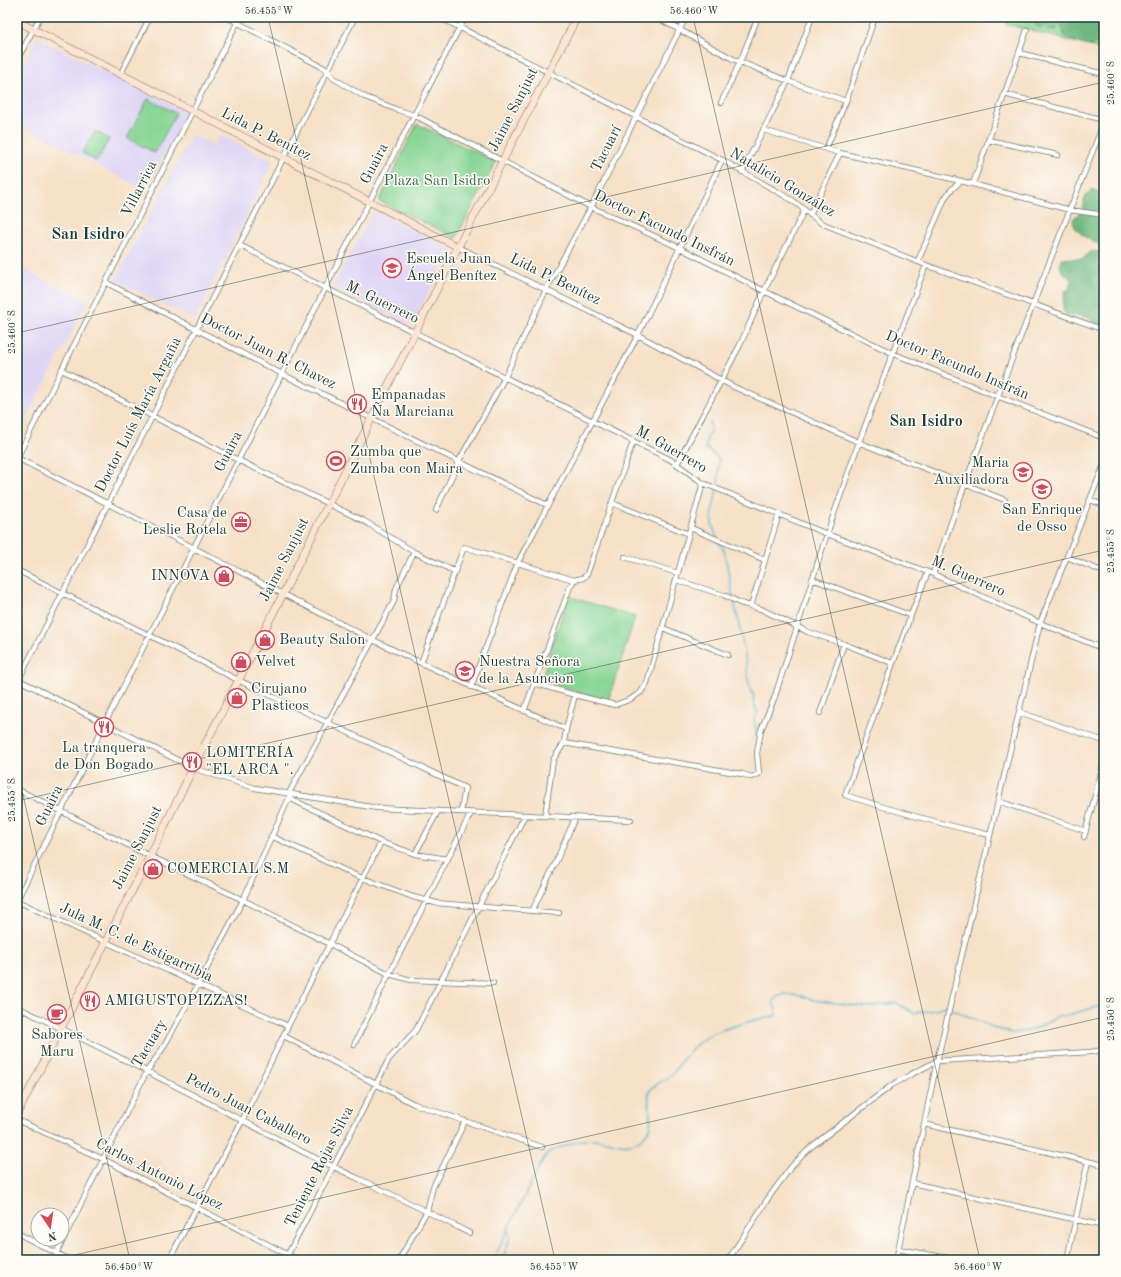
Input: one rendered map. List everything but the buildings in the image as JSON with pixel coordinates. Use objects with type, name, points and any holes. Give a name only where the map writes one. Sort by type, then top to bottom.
[{"type":"main road","name":"Jaime Sanjust","points":[[17,1114],[150,856],[193,768],[283,594],[458,247],[577,17]]},
{"type":"main road","name":"Lida P. Benítez","points":[[17,21],[458,247]]},
{"type":"street","points":[[17,60],[40,17]]},
{"type":"street","points":[[120,75],[150,17]]},
{"type":"street","name":"Doctor Facundo Insfrán","points":[[227,17],[328,70],[333,78],[365,97],[414,115],[591,207],[680,248],[764,291],[892,353],[1104,438]]},
{"type":"street","name":"Villarrica","points":[[17,458],[107,283],[240,17]]},
{"type":"street","name":"Doctor Luís María Argaña","points":[[18,680],[355,17]]},
{"type":"street","name":"Natalicio González","points":[[439,17],[722,160],[792,200],[821,223],[926,265],[1104,330]]},
{"type":"street","name":"Guaira","points":[[17,901],[149,635],[325,288],[465,17]]},
{"type":"street","points":[[656,17],[740,62],[788,81],[846,100]]},
{"type":"street","name":"Tacuarí","points":[[436,510],[459,462],[505,377],[546,290],[591,207],[686,17]]},
{"type":"street","points":[[721,103],[740,62],[758,17]]},
{"type":"street","points":[[742,172],[788,81],[812,17]]},
{"type":"street","points":[[826,149],[846,100],[875,17]]},
{"type":"street","points":[[973,184],[1026,30]]},
{"type":"street","points":[[1019,53],[1104,74]]},
{"type":"street","points":[[933,574],[964,484],[997,396],[1104,121],[1004,94]]},
{"type":"street","points":[[763,130],[840,153],[961,181],[1070,210],[1104,215]]},
{"type":"street","points":[[988,140],[1058,155]]},
{"type":"street","points":[[810,215],[840,153]]},
{"type":"street","points":[[471,687],[518,562],[591,421],[638,335],[722,160]]},
{"type":"street","points":[[918,261],[945,198],[961,181]]},
{"type":"street","points":[[677,464],[740,345],[764,291],[804,211]]},
{"type":"street","name":"M. Guerrero","points":[[239,245],[671,460],[703,483],[827,534],[933,574],[1040,623],[1104,649]]},
{"type":"street","name":"Lida P. Benítez","points":[[458,247],[638,335],[734,387],[859,442],[1005,500]]},
{"type":"street","points":[[564,742],[742,774],[751,777],[759,774],[757,753],[761,730],[774,700],[812,579],[859,442],[926,265]]},
{"type":"street","name":"Doctor Juan R. Chavez","points":[[107,283],[282,374],[547,505]]},
{"type":"street","points":[[62,370],[238,460],[364,521],[414,552],[454,572]]},
{"type":"street","points":[[421,663],[464,546],[574,580],[583,578],[587,574],[633,442]]},
{"type":"street","points":[[17,458],[108,503],[374,640],[471,687],[566,729]]},
{"type":"street","points":[[896,1260],[948,1012],[1040,623],[1104,465]]},
{"type":"street","points":[[534,682],[614,705],[631,699],[641,692],[647,683],[703,483]]},
{"type":"street","points":[[1090,500],[1104,505]]},
{"type":"street","points":[[612,503],[689,534]]},
{"type":"street","points":[[751,606],[779,514]]},
{"type":"street","points":[[691,528],[765,560]]},
{"type":"street","name":"Tacuary","points":[[53,1260],[148,1071],[163,1048],[198,985],[243,900],[289,795],[327,723],[374,640],[394,601],[396,589],[414,552]]},
{"type":"street","points":[[625,557],[678,573]]},
{"type":"street","points":[[1067,557],[1104,572]]},
{"type":"street","points":[[17,570],[62,594],[149,635],[238,680],[464,788],[461,812]]},
{"type":"street","points":[[928,572],[892,663],[846,795],[877,806],[940,824],[990,835]]},
{"type":"street","points":[[812,579],[910,615]]},
{"type":"street","points":[[524,711],[570,587],[574,580]]},
{"type":"street","points":[[676,580],[724,595],[798,627],[892,663]]},
{"type":"street","points":[[663,628],[728,655]]},
{"type":"street","points":[[820,713],[844,644]]},
{"type":"street","points":[[18,680],[193,768],[255,788],[289,795],[377,808],[631,820]]},
{"type":"street","points":[[545,816],[553,760],[564,742],[575,695]]},
{"type":"street","points":[[1019,712],[1104,741]]},
{"type":"street","points":[[1084,837],[1104,762]]},
{"type":"street","points":[[17,789],[150,856],[243,900],[389,974],[411,980],[493,983]]},
{"type":"street","points":[[289,795],[381,842],[415,854],[448,859]]},
{"type":"street","points":[[998,801],[1086,831]]},
{"type":"street","points":[[415,854],[438,811]]},
{"type":"street","points":[[354,1045],[471,813]]},
{"type":"street","name":"Teniente Rojas Silva","points":[[287,1258],[389,1059],[416,1030],[440,980],[479,907],[525,815]]},
{"type":"street","points":[[532,911],[575,818]]},
{"type":"street","points":[[271,836],[363,878],[413,897],[436,903],[559,913]]},
{"type":"street","points":[[169,1260],[242,1121],[381,842]]},
{"type":"street","name":"Jula M. C. de Estigarribia","points":[[17,901],[288,1026]]},
{"type":"street","name":"Pedro Juan Caballero","points":[[17,1007],[62,1028],[148,1071],[242,1121],[469,1233]]},
{"type":"street","points":[[284,1036],[414,1104],[542,1147]]},
{"type":"street","points":[[728,1260],[773,1191],[791,1167],[811,1146],[892,1085],[927,1065],[937,1061],[1104,1050]]},
{"type":"street","name":"Carlos Antonio López","points":[[17,1120],[103,1159],[197,1208],[287,1258],[298,1260]]},
{"type":"street","points":[[399,1260],[427,1211],[433,1187],[465,1121]]},
{"type":"street","points":[[924,1124],[1104,1165]]},
{"type":"street","points":[[1067,1260],[1088,1161]]},
{"type":"street","points":[[912,1183],[1104,1226]]},
{"type":"street","points":[[17,1234],[70,1260]]},
{"type":"street","points":[[898,1249],[960,1260]]},
{"type":"shaded area","points":[[37,38],[187,112],[145,190],[17,123],[17,77]]},
{"type":"shaded area","points":[[192,135],[215,145],[220,135],[273,161],[195,320],[115,280]]},
{"type":"shaded area","name":"Escuela Juan Ángel Benítez","points":[[374,211],[451,249],[412,325],[332,287]]},
{"type":"shaded area","points":[[17,267],[88,301],[17,437]]},
{"type":"green space","points":[[1008,17],[1104,17],[1104,50],[1006,24]]},
{"type":"green space","points":[[1039,17],[1104,17],[1104,47],[1098,41],[1090,46],[1081,44],[1064,36],[1063,28],[1058,20],[1057,30],[1047,29],[1044,26],[1040,28],[1036,25]]},
{"type":"green space","points":[[148,99],[176,113],[155,153],[127,138]]},
{"type":"green space","name":"Plaza San Isidro","points":[[417,124],[496,162],[456,238],[379,201]]},
{"type":"green space","points":[[95,131],[109,139],[97,161],[82,153]]},
{"type":"green space","points":[[1091,190],[1104,193],[1104,244],[1102,246],[1083,236],[1076,228],[1073,219],[1083,209],[1085,199]]},
{"type":"green space","points":[[1104,247],[1104,329],[1095,326],[1090,318],[1077,315],[1067,316],[1065,314],[1063,304],[1065,291],[1069,289],[1072,280],[1062,271],[1060,266],[1061,258],[1083,259],[1089,252],[1101,251]]},
{"type":"green space","points":[[568,596],[635,617],[608,701],[541,680]]},
{"type":"waterway","points":[[710,422],[711,430],[707,437],[706,448],[719,459],[718,484],[712,514],[712,524],[717,538]]},
{"type":"waterway","points":[[718,542],[724,550],[733,597]]},
{"type":"waterway","points":[[734,601],[744,649],[749,685],[754,696],[753,700],[758,713],[754,718],[756,738]]},
{"type":"waterway","points":[[497,1252],[544,1158],[548,1153],[587,1139],[598,1139],[616,1144],[634,1143],[641,1139],[650,1127],[651,1119],[648,1099],[651,1089],[671,1075],[692,1049],[708,1036],[733,1026],[776,1015],[773,1001],[777,997],[785,994],[801,996],[813,1000],[866,1007],[896,1003],[914,1013],[935,1010],[944,1006],[948,1008]]},
{"type":"waterway","points":[[951,1009],[997,1029],[1012,1033],[1028,1031],[1045,1024],[1058,1016],[1104,1005]]},
{"type":"waterway","points":[[504,1256],[510,1237],[508,1229]]},
{"type":"place","name":"Escuela Juan Ángel Benítez","points":[[392,268]]},
{"type":"place","name":"Empanadas Ña Marciana","points":[[357,404]]},
{"type":"place","name":"Zumba que Zumba con Maira","points":[[336,461]]},
{"type":"place","name":"Maria Auxiliadora","points":[[1023,472]]},
{"type":"place","name":"San Enrique de Osso","points":[[1042,489]]},
{"type":"place","name":"Casa de Leslie Rotela","points":[[241,522]]},
{"type":"place","name":"INNOVA","points":[[224,576]]},
{"type":"place","name":"Beauty Salon","points":[[265,640]]},
{"type":"place","name":"Velvet","points":[[241,662]]},
{"type":"place","name":"Nuestra Señora de la Asuncion","points":[[465,671]]},
{"type":"place","name":"Cirujano Plasticos","points":[[237,698]]},
{"type":"place","name":"La tranquera de Don Bogado","points":[[104,727]]},
{"type":"place","name":"LOMITERÍA \"EL ARCA \".","points":[[192,762]]},
{"type":"place","name":"COMERCIAL S.M","points":[[153,869]]},
{"type":"place","name":"AMIGUSTOPIZZAS!","points":[[90,1001]]},
{"type":"place","name":"Sabores Maru","points":[[57,1014]]},
{"type":"district","name":"San Isidro","points":[[88,235]]},
{"type":"district","name":"San Isidro","points":[[926,422]]}]
